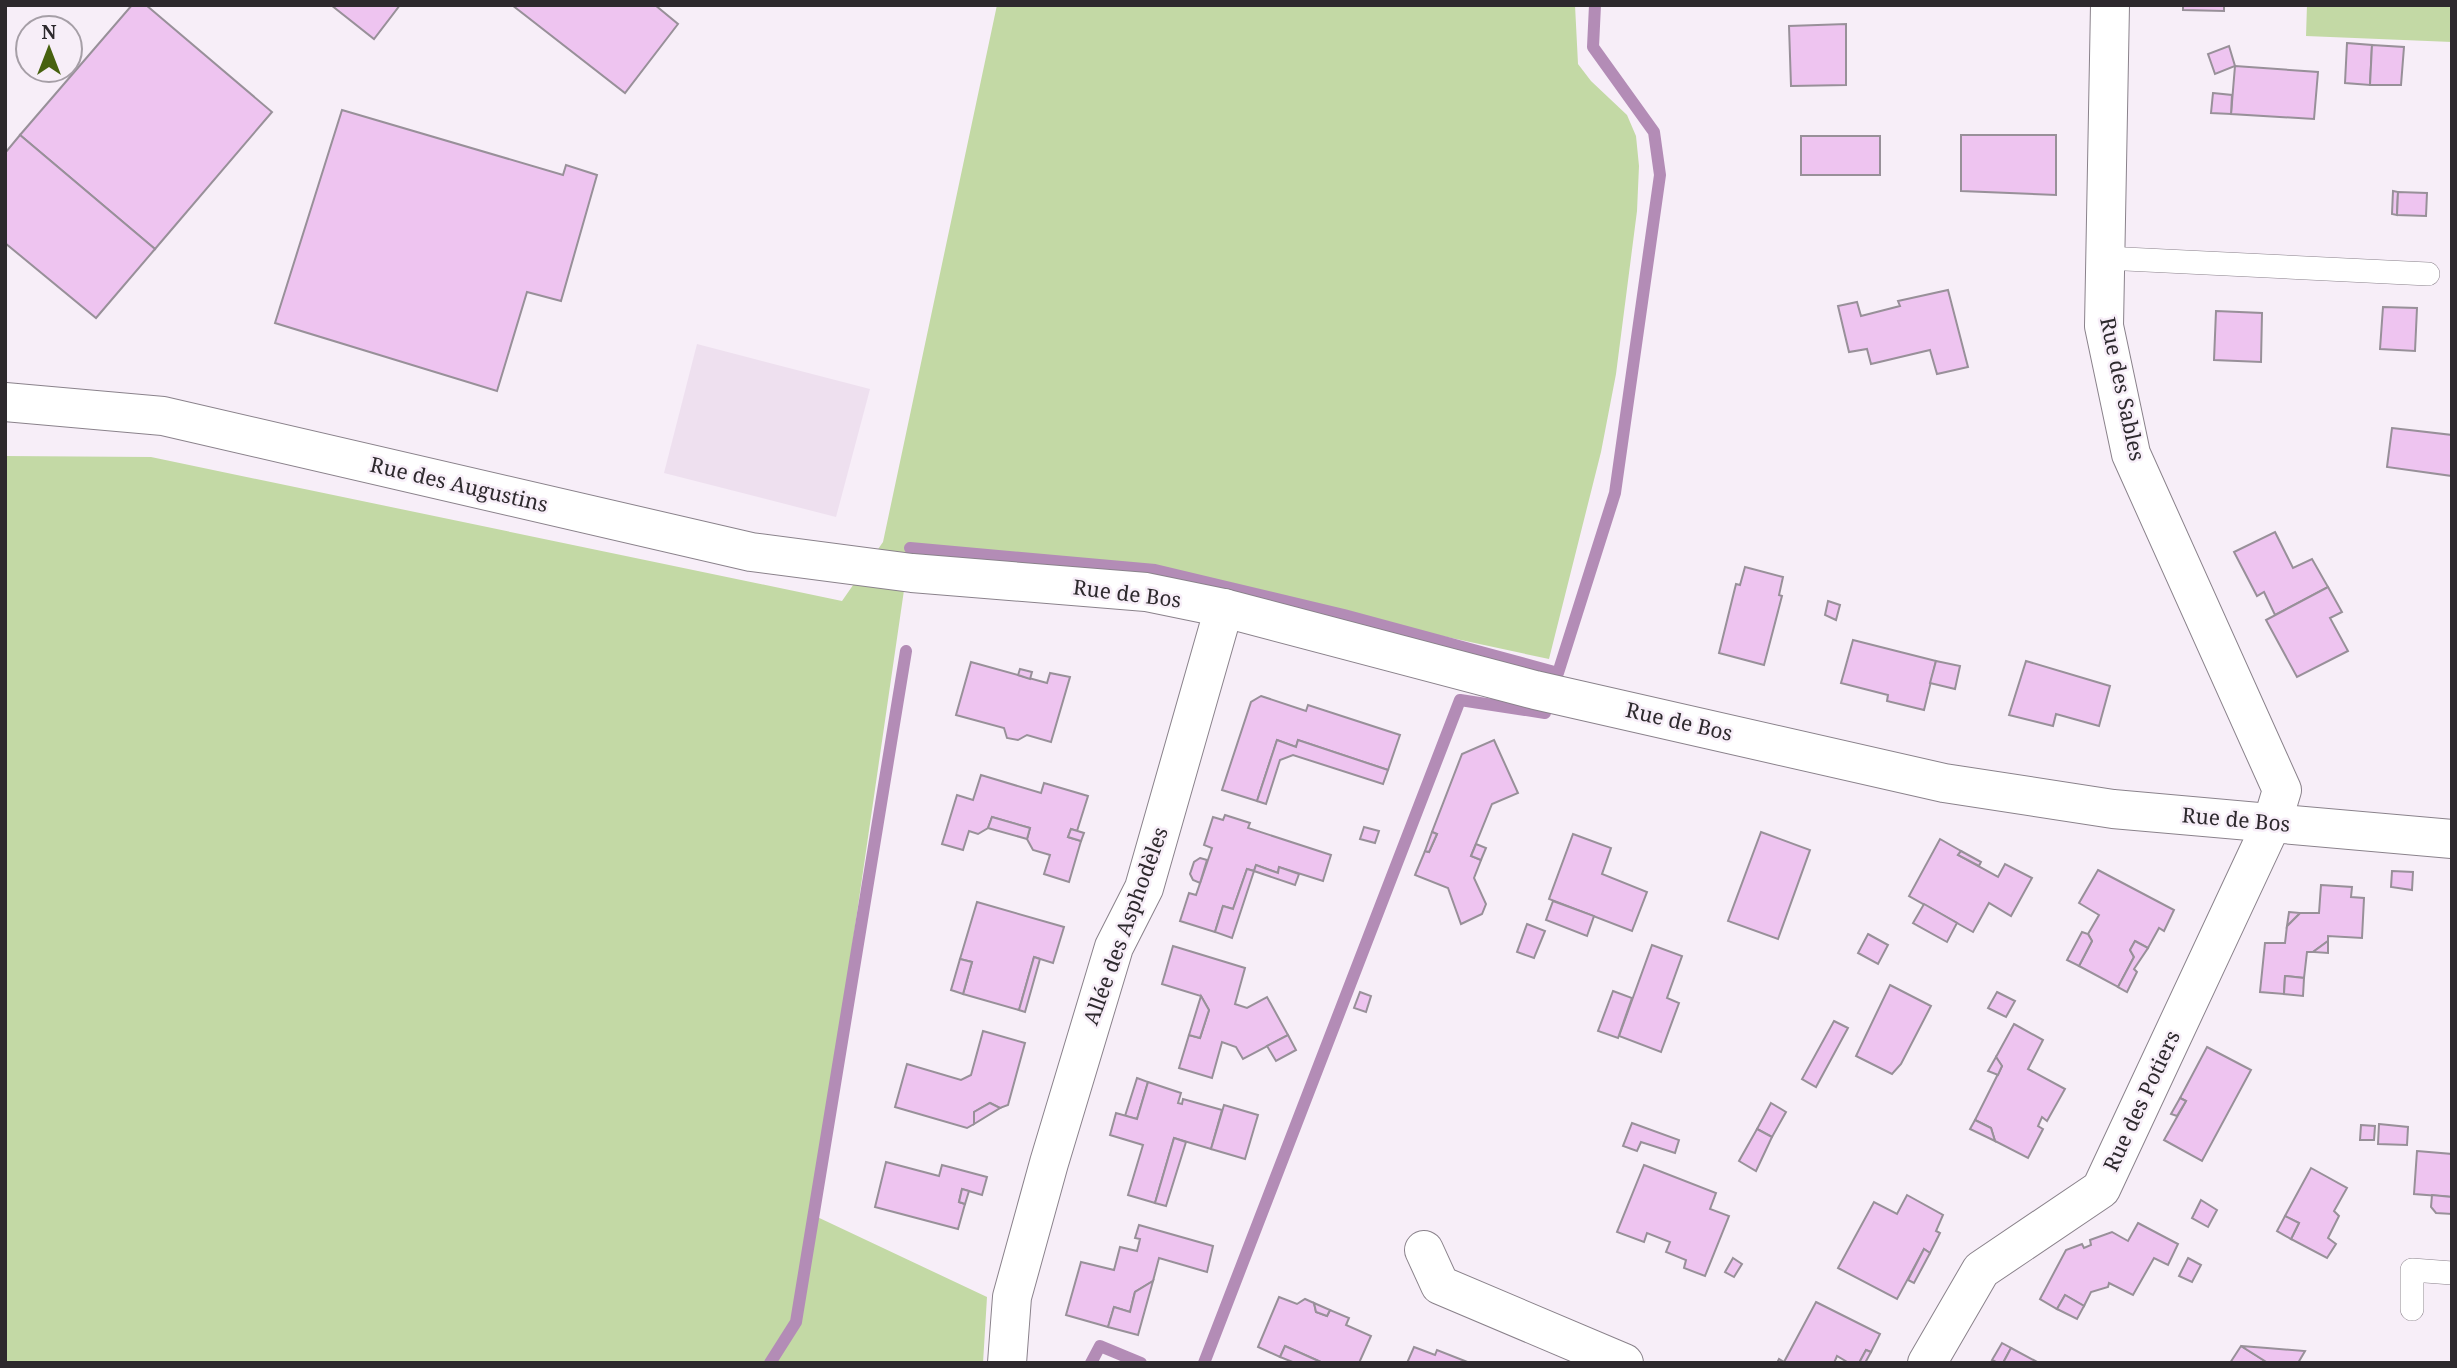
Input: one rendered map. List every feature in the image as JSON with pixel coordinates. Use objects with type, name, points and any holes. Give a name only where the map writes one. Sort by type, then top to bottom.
[{"type":"street","name":"Rue des Sables","points":[[2110,5],[2105,326],[2131,454],[2282,790],[2272,823]]},
{"type":"street","name":"Rue des Augustins","points":[[5,402],[163,416],[751,552],[912,573]]},
{"type":"street","name":"Rue de Bos","points":[[912,573],[1146,593],[1224,608],[1535,690],[1944,783],[2113,809],[2452,839]]},
{"type":"street","name":"Allée des Asphodèles","points":[[1007,1363],[1012,1297],[1049,1163],[1114,947],[1144,888],[1224,608]]},
{"type":"street","name":"Rue des Potiers","points":[[1927,1363],[1981,1270],[2101,1189],[2272,823]]},
{"type":"street","points":[[1424,1250],[1440,1285],[1623,1363]]},
{"type":"lane","points":[[2105,258],[2428,274]]},
{"type":"lane","points":[[2412,1309],[2412,1270],[2452,1273]]},
{"type":"shaded area","points":[[697,344],[870,389],[836,517],[664,473]]},
{"type":"green space","points":[[997,5],[1575,5],[1578,64],[1591,81],[1627,115],[1636,136],[1639,166],[1637,211],[1616,374],[1601,452],[1549,659],[1149,573],[910,549],[813,1215],[987,1297],[983,1363],[5,1363],[5,456],[151,457],[842,601],[883,542]]},
{"type":"green space","points":[[2307,5],[2452,5],[2452,42],[2306,36]]},
{"type":"building","points":[[132,5],[146,5],[272,112],[155,249],[20,135],[64,84],[84,84],[84,61]]},
{"type":"building","points":[[331,5],[400,5],[374,39]]},
{"type":"building","points":[[512,5],[655,5],[678,24],[625,93]]},
{"type":"building","points":[[2183,5],[2224,5],[2224,11],[2183,10]]},
{"type":"building","points":[[1846,24],[1846,85],[1791,86],[1789,26]]},
{"type":"building","points":[[2347,43],[2372,45],[2370,85],[2345,83]]},
{"type":"building","points":[[2372,45],[2404,47],[2401,85],[2370,85]]},
{"type":"building","points":[[2229,46],[2235,66],[2215,74],[2208,54]]},
{"type":"building","points":[[2235,66],[2318,72],[2314,119],[2231,114]]},
{"type":"building","points":[[2213,93],[2232,95],[2231,114],[2211,113]]},
{"type":"building","points":[[342,110],[563,175],[566,165],[597,175],[561,301],[527,292],[497,391],[275,323]]},
{"type":"building","points":[[20,135],[155,249],[96,318],[5,243],[5,153]]},
{"type":"building","points":[[1961,135],[2056,135],[2056,195],[1961,191]]},
{"type":"building","points":[[1801,136],[1880,136],[1880,175],[1801,175]]},
{"type":"building","points":[[2393,191],[2398,192],[2397,215],[2392,214]]},
{"type":"building","points":[[2398,192],[2427,193],[2426,216],[2397,215]]},
{"type":"building","points":[[1948,290],[1968,367],[1937,374],[1930,350],[1871,364],[1867,349],[1849,352],[1838,306],[1857,302],[1861,316],[1900,306],[1898,301]]},
{"type":"building","points":[[2383,307],[2417,308],[2415,351],[2380,349]]},
{"type":"building","points":[[2216,311],[2262,313],[2261,362],[2214,360]]},
{"type":"building","points":[[2392,428],[2452,435],[2452,476],[2387,467]]},
{"type":"building","points":[[2275,532],[2293,568],[2312,559],[2328,587],[2275,615],[2264,592],[2257,596],[2234,552]]},
{"type":"building","points":[[1745,567],[1783,577],[1779,595],[1782,596],[1764,665],[1719,653],[1736,584],[1740,585]]},
{"type":"building","points":[[2328,587],[2342,612],[2330,618],[2348,651],[2297,677],[2266,620]]},
{"type":"building","points":[[1828,601],[1840,605],[1836,620],[1825,615]]},
{"type":"building","points":[[1853,640],[1936,661],[1924,710],[1887,701],[1888,695],[1841,683]]},
{"type":"building","points":[[1936,661],[1960,666],[1955,689],[1930,683]]},
{"type":"building","points":[[2026,661],[2110,686],[2099,726],[2056,714],[2053,726],[2009,715]]},
{"type":"building","points":[[971,662],[1047,683],[1050,673],[1070,677],[1051,742],[1027,735],[1018,740],[1007,738],[1004,728],[956,715]]},
{"type":"building","points":[[1020,669],[1032,672],[1030,679],[1018,675]]},
{"type":"building","points":[[1261,696],[1306,711],[1308,705],[1400,735],[1388,770],[1298,740],[1296,747],[1277,740],[1257,801],[1222,790],[1251,702]]},
{"type":"building","points":[[1277,740],[1296,747],[1298,740],[1388,770],[1383,784],[1293,755],[1280,760],[1266,804],[1257,801]]},
{"type":"building","points":[[1494,740],[1518,793],[1492,804],[1471,856],[1481,860],[1474,878],[1486,904],[1482,914],[1461,924],[1448,888],[1415,875],[1425,851],[1429,852],[1437,834],[1432,832],[1462,754]]},
{"type":"building","points":[[981,775],[1041,793],[1044,783],[1088,796],[1077,831],[1071,829],[1068,837],[1081,841],[1069,882],[1044,874],[1050,855],[1033,850],[1027,839],[1030,828],[992,817],[988,828],[978,834],[969,831],[963,850],[942,844],[957,795],[973,800]]},
{"type":"building","points":[[1225,815],[1250,823],[1248,828],[1331,855],[1323,881],[1279,867],[1278,873],[1256,865],[1254,871],[1247,869],[1233,909],[1223,906],[1215,932],[1180,921],[1189,893],[1196,895],[1212,848],[1204,845],[1213,817],[1223,820]]},
{"type":"building","points":[[992,817],[1030,828],[1027,839],[988,828]]},
{"type":"building","points":[[1364,827],[1379,831],[1375,843],[1360,839]]},
{"type":"building","points":[[1071,829],[1084,833],[1081,841],[1068,837]]},
{"type":"building","points":[[1432,832],[1437,834],[1429,852],[1425,851]]},
{"type":"building","points":[[1761,832],[1810,850],[1778,939],[1728,921]]},
{"type":"building","points":[[1573,834],[1611,848],[1602,874],[1647,892],[1632,931],[1549,899]]},
{"type":"building","points":[[1940,839],[1961,851],[1958,855],[1998,877],[2005,864],[2032,878],[2011,916],[1989,903],[1973,932],[1909,896]]},
{"type":"building","points":[[1476,844],[1486,848],[1481,860],[1471,856]]},
{"type":"building","points":[[1961,851],[1981,862],[1979,866],[1958,855]]},
{"type":"building","points":[[1200,858],[1207,860],[1200,883],[1193,880],[1190,874],[1194,862]]},
{"type":"building","points":[[1256,865],[1278,873],[1279,867],[1299,874],[1295,885],[1254,871]]},
{"type":"building","points":[[1247,869],[1254,871],[1232,938],[1215,932],[1223,906],[1233,909]]},
{"type":"building","points":[[2098,870],[2174,910],[2164,931],[2159,928],[2148,948],[2135,941],[2130,950],[2134,957],[2118,987],[2079,966],[2092,941],[2088,934],[2099,915],[2079,903]]},
{"type":"building","points":[[2392,871],[2413,872],[2412,890],[2391,887]]},
{"type":"building","points":[[2321,885],[2352,887],[2351,897],[2364,898],[2362,938],[2328,936],[2328,941],[2313,952],[2307,952],[2304,978],[2285,976],[2284,994],[2260,992],[2265,943],[2285,943],[2287,926],[2300,913],[2319,913]]},
{"type":"building","points":[[1553,901],[1594,916],[1587,936],[1546,920]]},
{"type":"building","points":[[977,902],[1064,927],[1053,963],[1034,957],[1019,1010],[963,994],[972,962],[960,959]]},
{"type":"building","points":[[1924,904],[1957,923],[1947,942],[1913,923]]},
{"type":"building","points":[[2289,912],[2300,913],[2287,926]]},
{"type":"building","points":[[1527,924],[1545,931],[1534,958],[1517,952]]},
{"type":"building","points":[[2082,932],[2088,934],[2092,941],[2079,966],[2067,960]]},
{"type":"building","points":[[1868,934],[1888,945],[1878,964],[1858,953]]},
{"type":"building","points":[[2135,941],[2148,948],[2134,969],[2137,972],[2127,992],[2118,987],[2134,957],[2130,950]]},
{"type":"building","points":[[2328,941],[2328,953],[2313,952]]},
{"type":"building","points":[[1652,945],[1682,956],[1667,998],[1679,1003],[1661,1052],[1619,1036]]},
{"type":"building","points":[[1173,946],[1245,968],[1235,1004],[1247,1008],[1267,997],[1288,1035],[1243,1059],[1236,1047],[1222,1042],[1212,1078],[1179,1068],[1189,1035],[1200,1038],[1209,1010],[1201,996],[1162,984]]},
{"type":"building","points":[[1034,957],[1040,959],[1025,1012],[1019,1010]]},
{"type":"building","points":[[960,959],[972,962],[963,994],[951,990]]},
{"type":"building","points":[[2285,976],[2304,978],[2303,996],[2284,994]]},
{"type":"building","points":[[1890,985],[1931,1006],[1901,1064],[1892,1074],[1856,1056]]},
{"type":"building","points":[[1613,991],[1632,998],[1618,1038],[1598,1031]]},
{"type":"building","points":[[1360,992],[1371,996],[1366,1012],[1354,1008]]},
{"type":"building","points":[[1997,992],[2015,1001],[2006,1017],[1988,1008]]},
{"type":"building","points":[[1201,996],[1209,1010],[1200,1038],[1189,1035]]},
{"type":"building","points":[[1834,1021],[1848,1028],[1816,1087],[1802,1079]]},
{"type":"building","points":[[2014,1024],[2043,1040],[2028,1069],[2065,1089],[2047,1121],[2042,1117],[2038,1126],[2043,1129],[2028,1158],[1995,1141],[1991,1128],[1975,1120],[2002,1066],[1996,1057]]},
{"type":"building","points":[[983,1031],[1025,1043],[1008,1105],[1000,1108],[990,1103],[974,1112],[974,1124],[967,1128],[895,1107],[907,1064],[961,1080],[971,1075]]},
{"type":"building","points":[[1288,1035],[1296,1050],[1276,1061],[1267,1046]]},
{"type":"building","points":[[2207,1047],[2251,1070],[2202,1161],[2164,1140],[2186,1101],[2180,1098]]},
{"type":"building","points":[[1996,1057],[2002,1066],[1998,1075],[1988,1071]]},
{"type":"building","points":[[1137,1078],[1148,1082],[1137,1119],[1125,1116]]},
{"type":"building","points":[[1148,1082],[1181,1093],[1178,1103],[1182,1104],[1183,1099],[1222,1110],[1211,1149],[1174,1138],[1155,1203],[1128,1195],[1143,1145],[1110,1135],[1116,1113],[1137,1119]]},
{"type":"building","points":[[2180,1098],[2186,1101],[2177,1116],[2171,1114]]},
{"type":"building","points":[[990,1103],[1000,1108],[974,1124],[974,1112]]},
{"type":"building","points":[[1771,1103],[1786,1112],[1772,1137],[1757,1129]]},
{"type":"building","points":[[1224,1105],[1258,1115],[1245,1159],[1211,1149]]},
{"type":"building","points":[[1975,1120],[1991,1128],[1995,1141],[1970,1129]]},
{"type":"building","points":[[1632,1123],[1679,1140],[1675,1153],[1641,1142],[1637,1151],[1623,1146]]},
{"type":"building","points":[[2379,1124],[2408,1127],[2407,1145],[2378,1144]]},
{"type":"building","points":[[2361,1125],[2375,1126],[2374,1140],[2360,1140]]},
{"type":"building","points":[[1757,1129],[1772,1137],[1756,1171],[1739,1161]]},
{"type":"building","points":[[1174,1138],[1186,1142],[1166,1206],[1155,1203]]},
{"type":"building","points":[[2417,1151],[2452,1154],[2452,1197],[2414,1194]]},
{"type":"building","points":[[886,1162],[939,1176],[942,1165],[987,1177],[982,1195],[962,1189],[959,1202],[965,1204],[958,1229],[875,1207]]},
{"type":"building","points":[[1644,1165],[1716,1193],[1710,1209],[1729,1216],[1705,1276],[1684,1268],[1686,1260],[1666,1252],[1670,1242],[1647,1233],[1644,1242],[1617,1232]]},
{"type":"building","points":[[2311,1168],[2347,1188],[2334,1211],[2339,1216],[2328,1238],[2336,1244],[2327,1258],[2291,1239],[2299,1223],[2285,1216]]},
{"type":"building","points":[[962,1189],[969,1191],[965,1204],[959,1202]]},
{"type":"building","points":[[1907,1195],[1943,1215],[1936,1231],[1940,1233],[1930,1253],[1924,1249],[1897,1299],[1838,1268],[1874,1202],[1897,1214]]},
{"type":"building","points":[[2432,1195],[2452,1197],[2452,1214],[2436,1213],[2431,1207]]},
{"type":"building","points":[[2201,1200],[2217,1210],[2208,1227],[2192,1218]]},
{"type":"building","points":[[2285,1216],[2299,1223],[2291,1239],[2277,1231]]},
{"type":"building","points":[[2138,1223],[2178,1244],[2168,1265],[2154,1258],[2133,1295],[2109,1283],[2108,1287],[2091,1292],[2084,1306],[2065,1295],[2057,1309],[2040,1299],[2066,1250],[2082,1244],[2084,1248],[2091,1245],[2090,1240],[2112,1232],[2128,1241]]},
{"type":"building","points":[[1139,1225],[1213,1246],[1207,1272],[1159,1258],[1153,1281],[1135,1292],[1130,1312],[1114,1307],[1108,1327],[1066,1315],[1081,1262],[1114,1270],[1120,1247],[1137,1251],[1140,1239],[1135,1238]]},
{"type":"building","points":[[1924,1249],[1930,1253],[1914,1283],[1908,1280]]},
{"type":"building","points":[[1733,1258],[1742,1264],[1734,1277],[1725,1272]]},
{"type":"building","points":[[2188,1258],[2201,1265],[2192,1282],[2179,1276]]},
{"type":"building","points":[[1153,1281],[1138,1335],[1108,1327],[1114,1307],[1130,1312],[1135,1292]]},
{"type":"building","points":[[2065,1295],[2084,1306],[2077,1319],[2057,1309]]},
{"type":"building","points":[[1279,1297],[1297,1304],[1305,1299],[1314,1303],[1316,1312],[1327,1316],[1330,1310],[1349,1318],[1346,1325],[1371,1336],[1359,1363],[1323,1363],[1285,1346],[1280,1357],[1258,1347]]},
{"type":"building","points":[[1816,1302],[1880,1334],[1871,1352],[1866,1350],[1859,1363],[1849,1363],[1837,1356],[1834,1363],[1777,1363],[1779,1359],[1784,1362]]},
{"type":"building","points":[[1314,1303],[1330,1310],[1327,1316],[1316,1312]]},
{"type":"building","points":[[2002,1343],[2011,1348],[2003,1363],[1998,1363],[1992,1360]]},
{"type":"building","points":[[1285,1346],[1323,1363],[1295,1363],[1280,1357]]},
{"type":"building","points":[[2241,1346],[2268,1363],[2230,1363]]},
{"type":"building","points":[[2241,1346],[2305,1351],[2298,1363],[2268,1363]]},
{"type":"building","points":[[1414,1347],[1435,1355],[1437,1350],[1470,1363],[1407,1363]]},
{"type":"building","points":[[2011,1348],[2039,1363],[2003,1363]]},
{"type":"building","points":[[1866,1350],[1871,1352],[1865,1363],[1859,1363]]},
{"type":"waterway","points":[[910,548],[1155,570],[1344,615],[1558,673],[1615,493],[1660,175],[1654,132],[1593,47],[1595,5]]},
{"type":"waterway","points":[[770,1363],[796,1322],[906,651]]},
{"type":"waterway","points":[[1204,1363],[1460,700],[1545,713]]},
{"type":"waterway","points":[[1091,1363],[1100,1346],[1141,1363]]}]
